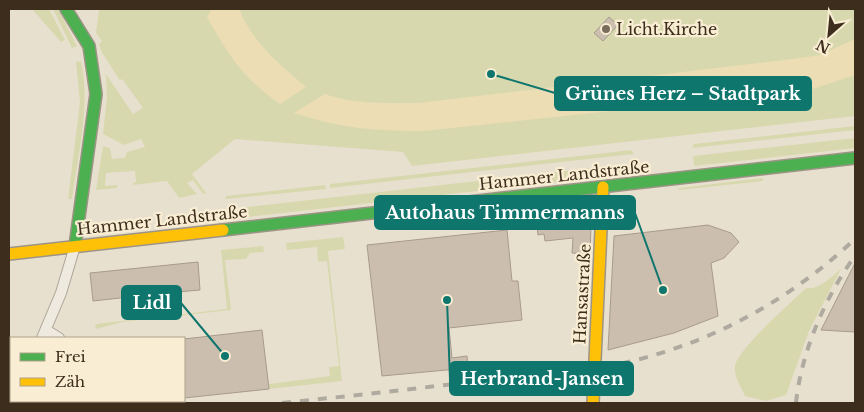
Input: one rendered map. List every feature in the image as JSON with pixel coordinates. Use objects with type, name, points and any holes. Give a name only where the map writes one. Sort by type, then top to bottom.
[{"type":"main road","points":[[66,9],[90,46],[96,94],[75,246]]},
{"type":"main road","name":"Hammer Landstraße","points":[[9,254],[855,158]]},
{"type":"main road","name":"Hansastraße","points":[[593,403],[603,187]]},
{"type":"street","points":[[44,334],[61,292],[75,246]]},
{"type":"green space","points":[[32,9],[49,9],[65,40],[61,42]]},
{"type":"green space","points":[[53,9],[58,9],[77,46],[72,48]]},
{"type":"green space","points":[[99,9],[855,9],[855,116],[412,166],[403,152],[235,139],[192,174],[206,193],[203,194],[193,180],[187,183],[197,194],[179,198],[167,181],[133,185],[136,182],[135,171],[106,173],[105,186],[117,185],[117,188],[96,190],[103,146],[110,148],[112,159],[125,158],[127,152],[145,147],[141,139],[124,145],[103,134],[107,97],[106,74],[133,114],[143,108],[123,80],[119,79],[101,51],[99,44],[102,41],[96,33]]},
{"type":"green space","points":[[81,61],[85,95],[84,112],[72,199],[68,199],[80,102],[76,62]]},
{"type":"green space","points":[[855,126],[855,130],[692,148],[694,144]]},
{"type":"green space","points":[[855,138],[855,148],[694,166],[693,156]]},
{"type":"green space","points":[[631,150],[634,154],[330,188],[330,184]]},
{"type":"green space","points":[[635,163],[636,173],[248,217],[238,212],[247,207]]},
{"type":"green space","points":[[763,178],[763,181],[679,190],[679,188]]},
{"type":"green space","points":[[325,185],[326,189],[225,199],[226,196]]},
{"type":"green space","points":[[343,237],[345,249],[328,251],[342,381],[269,389],[269,384],[330,376],[329,367],[339,366],[327,261],[318,262],[317,247],[287,250],[286,243]]},
{"type":"green space","points":[[263,246],[264,252],[250,253],[246,259],[225,260],[231,310],[122,322],[96,329],[95,324],[227,309],[221,250]]},
{"type":"green space","points":[[841,269],[809,331],[786,395],[766,401],[745,396],[735,371],[737,360],[744,350],[806,288],[820,285]]},
{"type":"sand","points":[[212,9],[239,9],[251,32],[267,52],[306,87],[280,104],[256,85],[222,43],[207,17]]},
{"type":"sand","points":[[855,39],[855,75],[809,90],[423,131],[357,128],[294,113],[325,94],[359,102],[419,103],[793,59],[820,55]]},
{"type":"building","name":"Licht.Kirche","points":[[609,17],[618,25],[603,41],[594,33]]},
{"type":"building","points":[[583,219],[591,226],[590,254],[572,253],[573,238],[545,241],[544,234],[538,235],[537,225]]},
{"type":"building","points":[[708,225],[731,233],[739,242],[724,258],[711,263],[718,316],[674,333],[608,350],[614,236]]},
{"type":"building","points":[[507,230],[512,281],[518,281],[522,320],[449,328],[452,358],[467,356],[468,368],[382,376],[367,245]]},
{"type":"building","points":[[198,262],[200,290],[177,292],[178,297],[165,298],[165,293],[93,301],[90,273]]},
{"type":"building","points":[[855,263],[855,332],[821,330]]},
{"type":"building","points":[[262,330],[269,389],[185,398],[185,339]]},
{"type":"railway","points":[[282,403],[576,371],[611,366],[660,353],[691,343],[750,316],[805,281],[855,239]]},
{"type":"railway","points":[[796,403],[803,365],[816,326],[834,289],[855,256]]},
{"type":"traffic: fast","points":[[66,9],[89,46],[96,94],[75,246]]},
{"type":"traffic: fast","points":[[223,230],[855,158]]},
{"type":"traffic: slow","points":[[593,403],[603,187]]},
{"type":"traffic: slow","points":[[9,254],[223,230]]},
{"type":"place","name":"Licht.Kirche","points":[[606,29]]},
{"type":"place","name":"Grünes Herz – Stadtpark","points":[[491,74]]},
{"type":"place","name":"Autohaus Timmermanns","points":[[663,290]]},
{"type":"place","name":"Herbrand-Jansen","points":[[447,300]]},
{"type":"place","name":"Lidl","points":[[225,356]]}]
